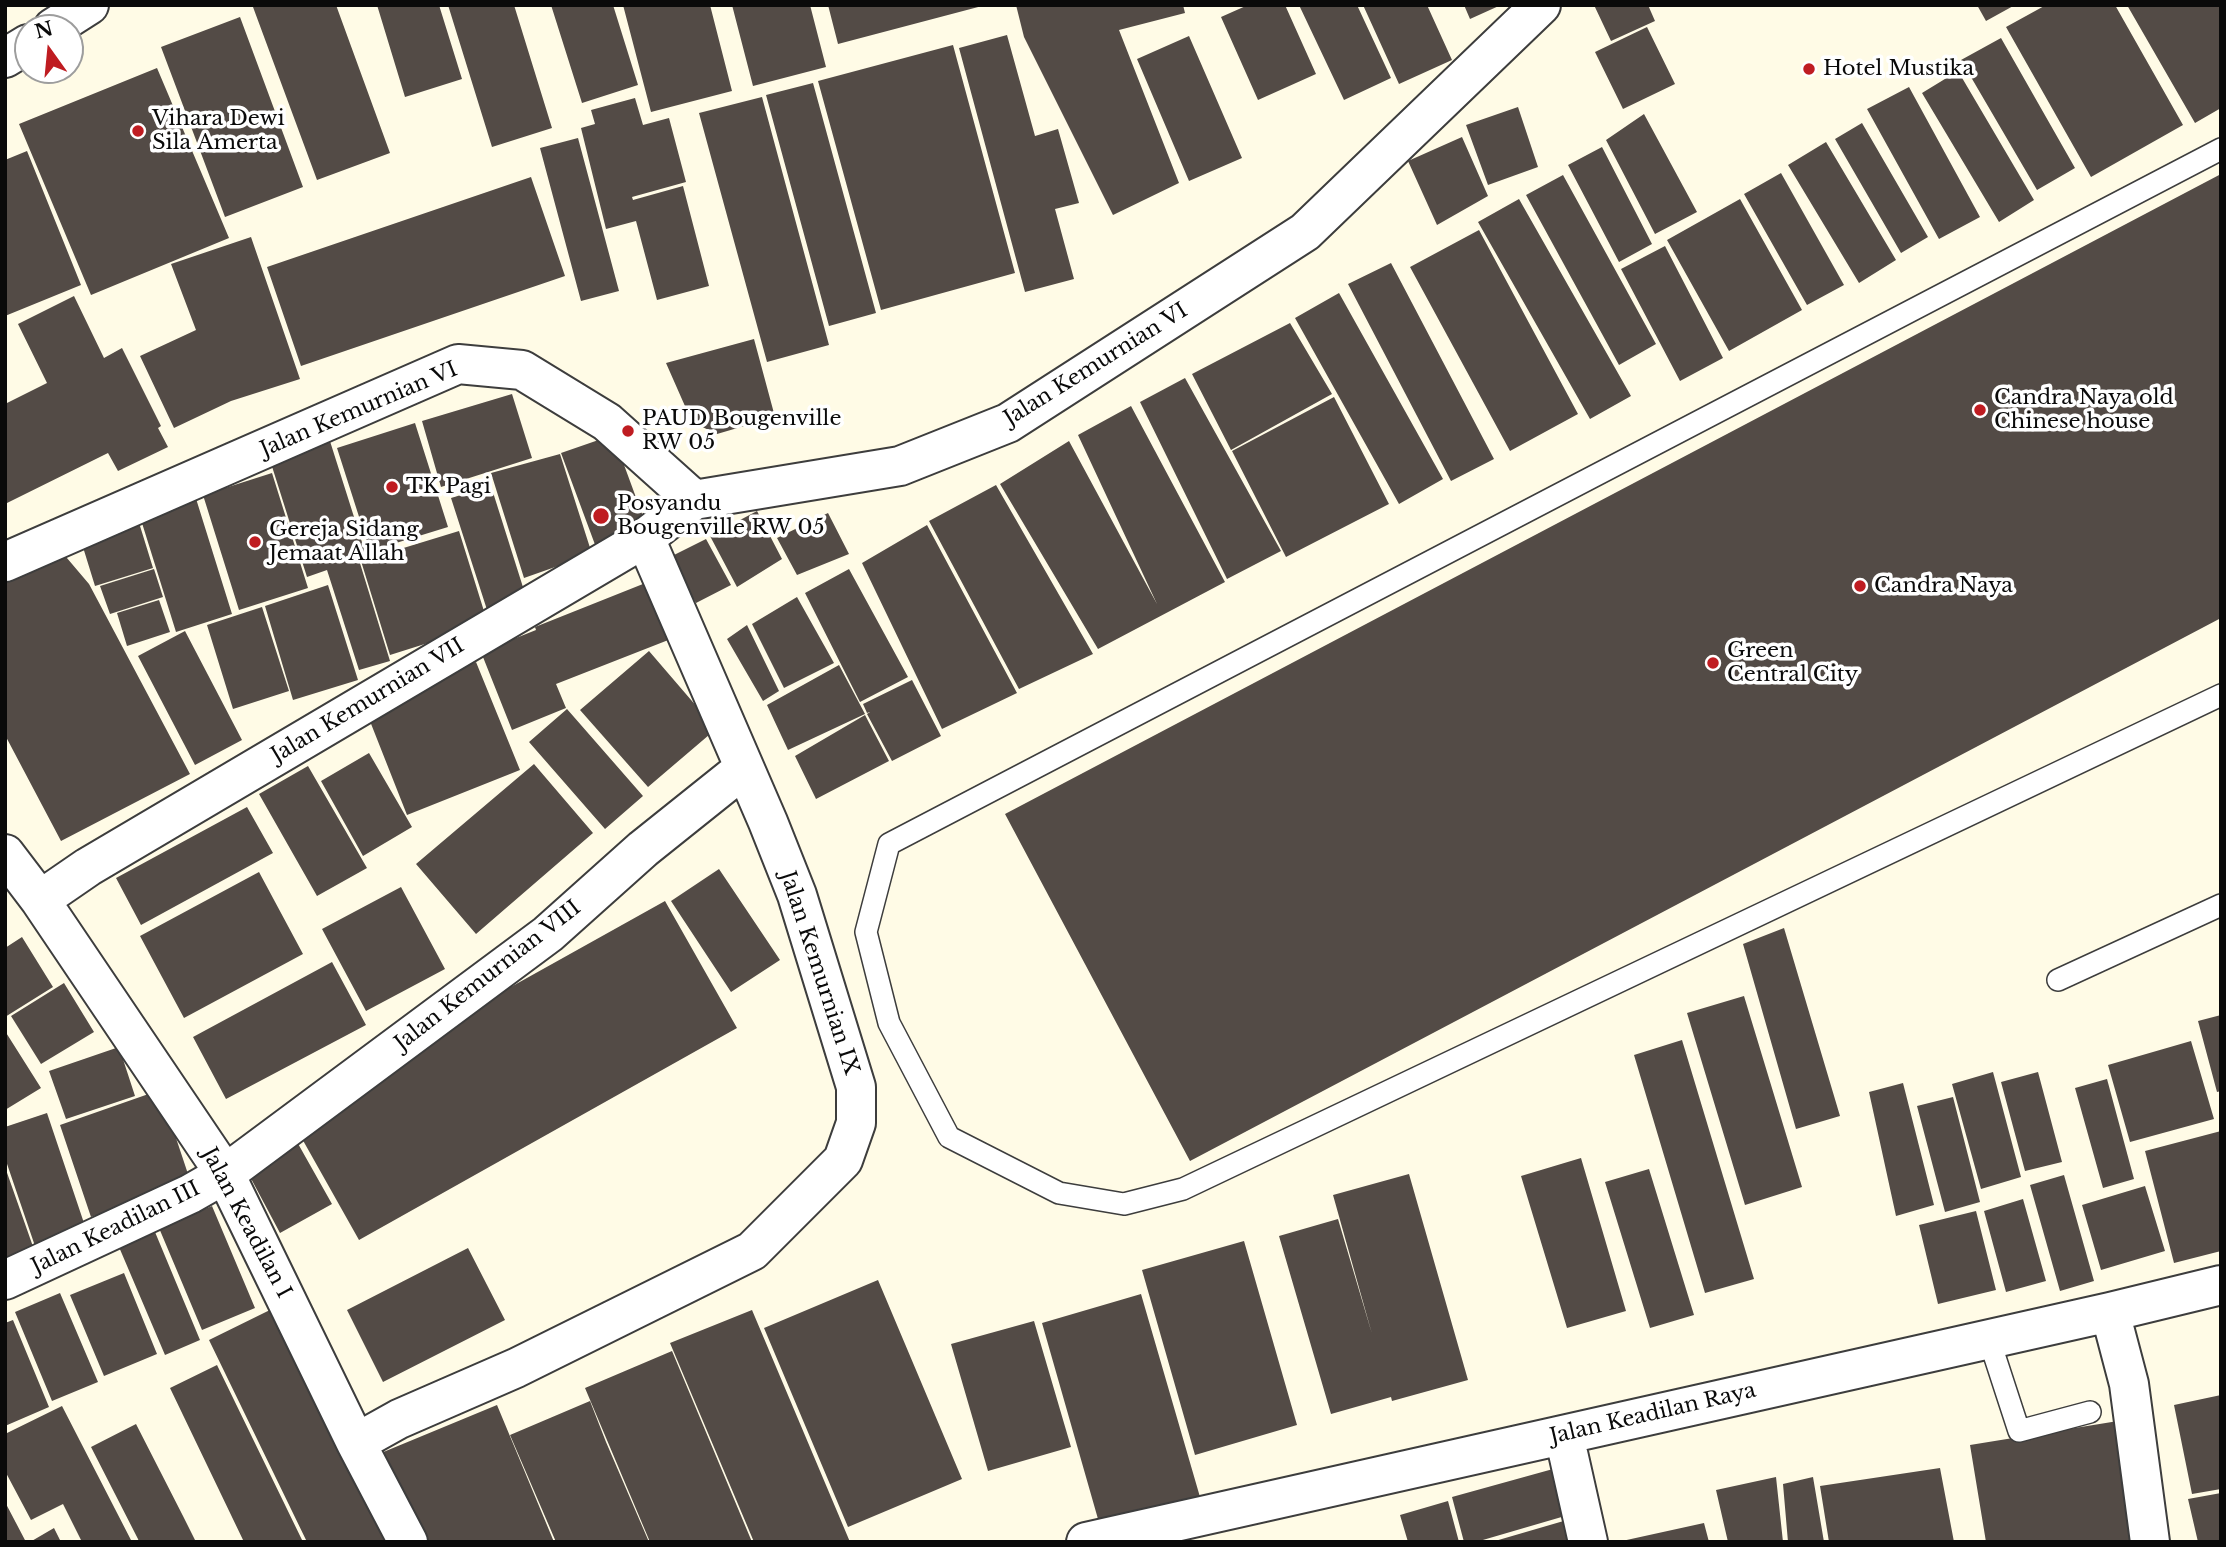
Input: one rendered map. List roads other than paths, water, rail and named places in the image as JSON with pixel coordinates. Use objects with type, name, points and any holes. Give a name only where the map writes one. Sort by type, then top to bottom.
[{"type":"street","name":"Jalan Kemurnian VI","points":[[5,562],[457,364],[522,370],[607,422],[694,500],[901,466],[1008,423],[1305,232],[1541,5]]},
{"type":"street","name":"Jalan Kemurnian VII","points":[[40,900],[88,867],[645,538],[694,500]]},
{"type":"street","name":"Jalan Kemurnian IX","points":[[356,1443],[400,1419],[516,1368],[752,1251],[843,1160],[856,1123],[856,1087],[797,895],[645,538]]},
{"type":"street","name":"Jalan Kemurnian VIII","points":[[225,1174],[548,934],[643,849],[743,769]]},
{"type":"street","name":"Jalan Keadilan I","points":[[5,853],[40,900],[225,1174],[356,1443],[408,1542]]},
{"type":"street","name":"Jalan Keadilan III","points":[[5,1280],[190,1194],[225,1174]]},
{"type":"street","name":"Jalan Keadilan Raya","points":[[1086,1542],[1124,1538],[1564,1434],[2221,1285]]},
{"type":"street","points":[[2110,1312],[2129,1384],[2150,1542]]},
{"type":"street","points":[[1564,1434],[1588,1542]]},
{"type":"lane","points":[[2221,149],[889,844],[866,932],[889,1023],[949,1137],[1059,1194],[1124,1204],[1183,1189],[2221,695]]},
{"type":"lane","points":[[2058,980],[2221,905]]},
{"type":"lane","points":[[1989,1339],[2019,1431],[2090,1412]]},
{"type":"place","name":"Hotel Mustika","points":[[1809,69]]},
{"type":"place","name":"Vihara Dewi Sila Amerta","points":[[138,131]]},
{"type":"place","name":"Candra Naya old Chinese house","points":[[1980,410]]},
{"type":"place","name":"PAUD Bougenville RW 05","points":[[628,431]]},
{"type":"place","name":"TK Pagi","points":[[392,487]]},
{"type":"place","name":"Posyandu Bougenville RW 05","points":[[601,516]]},
{"type":"place","name":"Gereja Sidang Jemaat Allah","points":[[255,542]]},
{"type":"place","name":"Candra Naya","points":[[1860,586]]},
{"type":"place","name":"Green Central City","points":[[1713,663]]}]
